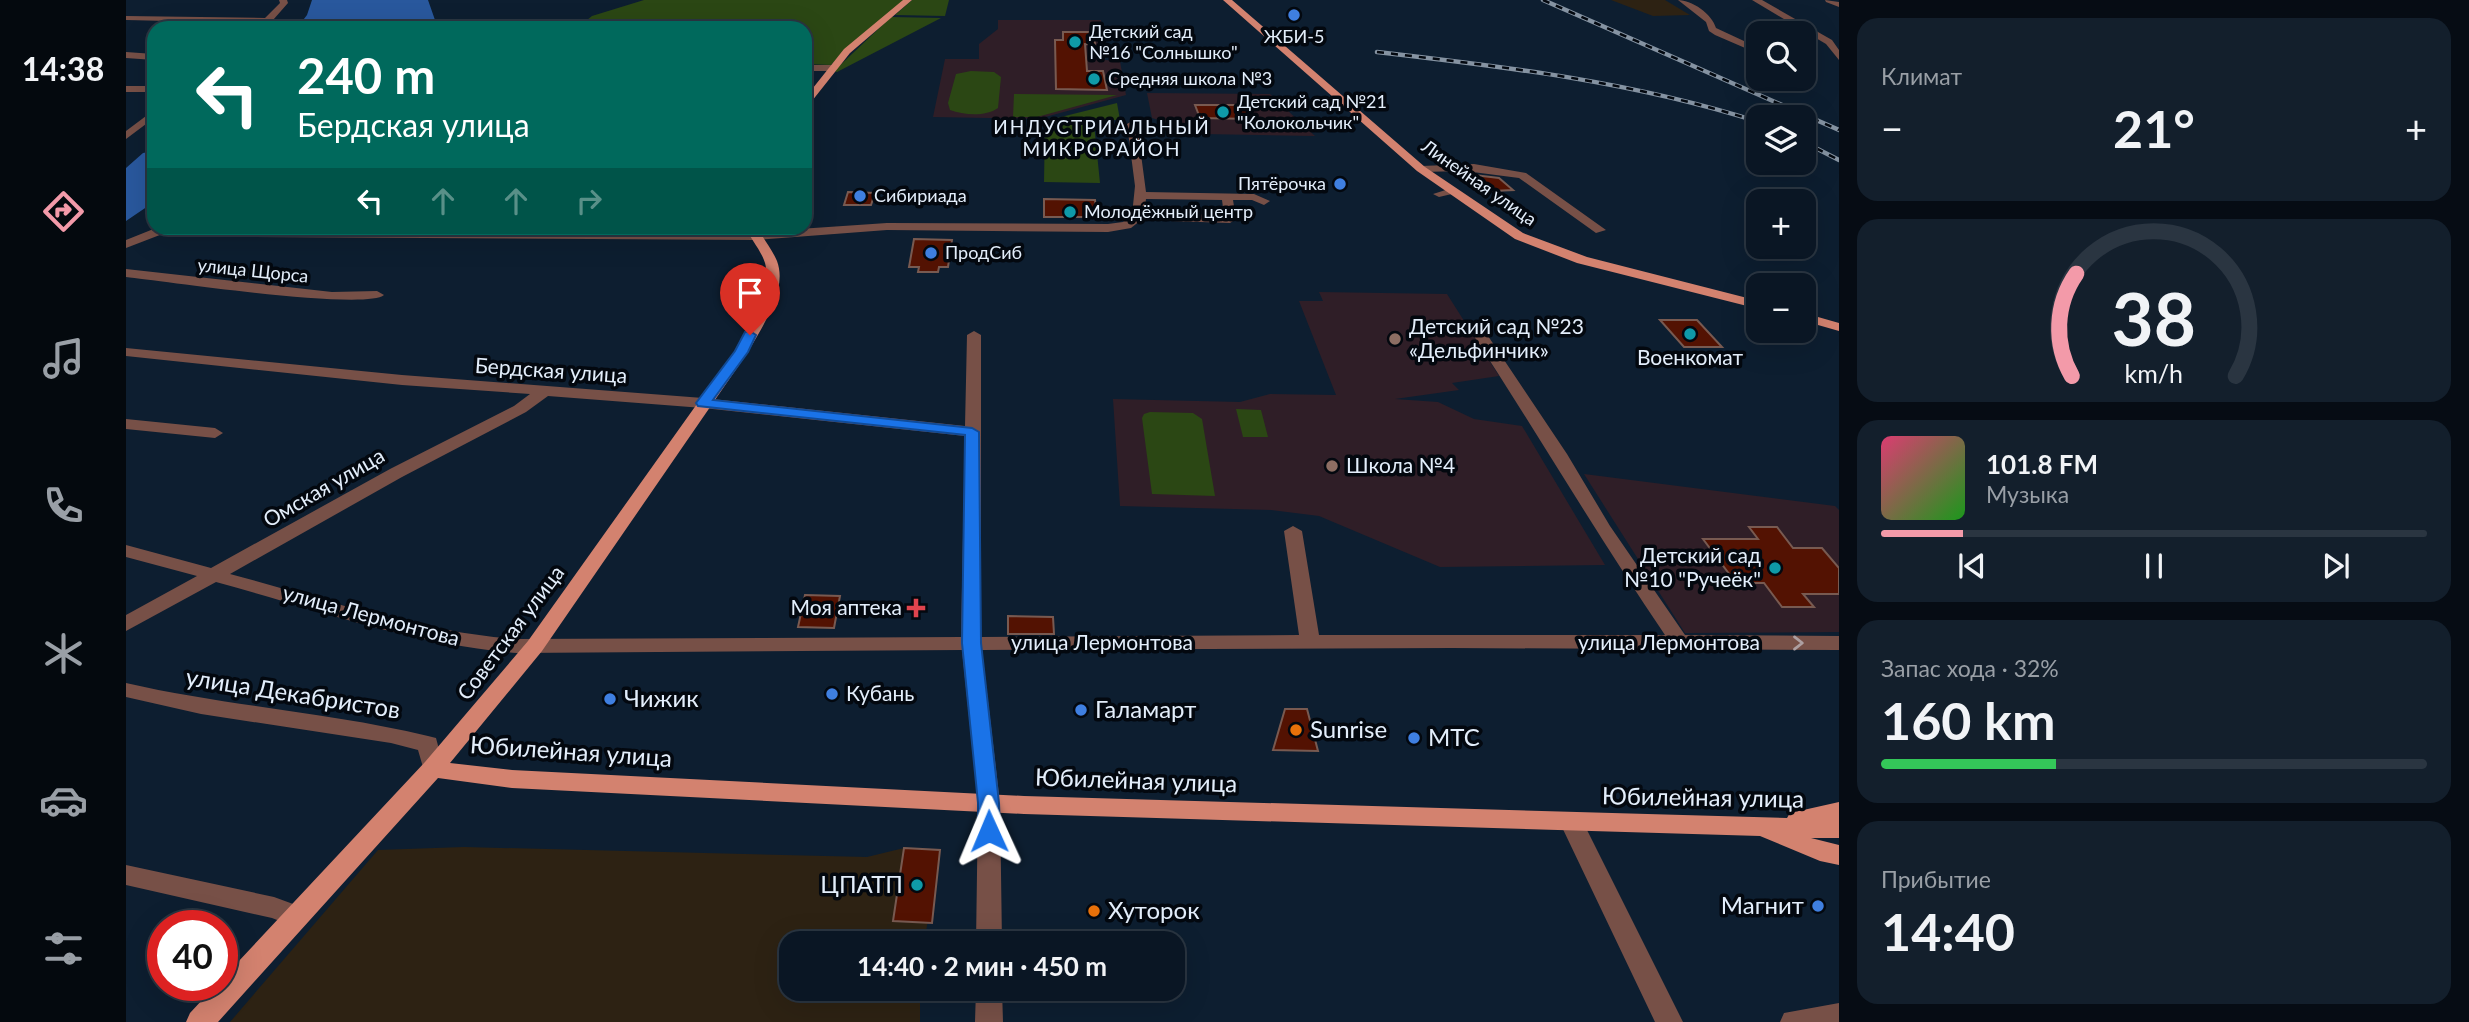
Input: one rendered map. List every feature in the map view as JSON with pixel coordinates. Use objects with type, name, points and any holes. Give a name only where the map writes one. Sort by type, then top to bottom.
[{"type":"main road","points":[[812,95],[847,51],[908,0]]},
{"type":"main road","name":"Линейная улица","points":[[1227,0],[1422,169],[1505,228],[1545,248],[1616,270],[1746,302]]},
{"type":"main road","name":"Советская улица","points":[[200,1022],[433,768],[535,646],[741,352],[762,314],[773,277],[771,263],[756,235]]},
{"type":"main road","points":[[1816,320],[1839,327]]},
{"type":"main road","name":"Юбилейная улица","points":[[433,768],[467,775],[526,780],[989,803],[1839,830]]},
{"type":"main road","points":[[1757,827],[1839,811]]},
{"type":"main road","points":[[1757,827],[1828,854],[1839,855]]},
{"type":"street","points":[[268,21],[284,3],[283,0]]},
{"type":"street","points":[[1682,0],[1710,21],[1712,29],[1746,45]]},
{"type":"street","points":[[1756,0],[1834,42],[1839,57]]},
{"type":"street","points":[[1829,0],[1839,5]]},
{"type":"street","points":[[126,18],[196,21]]},
{"type":"street","points":[[126,55],[147,56]]},
{"type":"street","points":[[812,68],[832,68]]},
{"type":"street","points":[[126,89],[147,89]]},
{"type":"street","points":[[126,136],[147,118]]},
{"type":"street","points":[[126,123],[139,124]]},
{"type":"street","points":[[1132,124],[1142,186],[1138,216]]},
{"type":"street","points":[[1463,167],[1521,175],[1600,229]]},
{"type":"street","points":[[1422,169],[1527,169]]},
{"type":"street","points":[[1439,194],[1452,191]]},
{"type":"street","points":[[1139,195],[1254,197],[1264,201]]},
{"type":"street","points":[[812,229],[898,224],[1108,228],[1127,225],[1138,216],[1230,219],[1227,197]]},
{"type":"street","points":[[126,244],[147,235]]},
{"type":"street","name":"улица Щорса","points":[[126,273],[332,296],[377,295]]},
{"type":"street","points":[[1477,330],[1559,454],[1601,527],[1681,643]]},
{"type":"street","points":[[974,335],[971,643],[989,803],[989,931]]},
{"type":"street","name":"Бердская улица","points":[[126,352],[543,392],[703,403],[972,432]]},
{"type":"street","name":"Омская улица","points":[[126,624],[396,473],[520,410],[543,392]]},
{"type":"street","points":[[126,424],[215,433]]},
{"type":"street","points":[[1293,531],[1310,642]]},
{"type":"street","name":"улица Лермонтова","points":[[126,551],[417,631],[478,643],[535,646],[1310,642],[1839,643]]},
{"type":"street","name":"улица Декабристов","points":[[126,690],[262,717],[337,725],[395,735],[428,744],[433,768]]},
{"type":"street","points":[[1572,823],[1669,1022]]},
{"type":"street","points":[[126,875],[274,908],[295,916]]},
{"type":"street","points":[[989,1001],[989,1022]]},
{"type":"street","points":[[1794,1022],[1839,1016]]},
{"type":"shaded area","points":[[1611,0],[1665,0],[1690,15],[1653,16]]},
{"type":"shaded area","points":[[998,20],[1101,20],[1105,60],[1120,61],[1126,95],[1038,119],[933,117],[945,59],[979,59],[979,44],[998,29]]},
{"type":"shaded area","points":[[1147,93],[1270,94],[1315,136],[1202,134],[1152,118]]},
{"type":"shaded area","name":"Школа №4","points":[[1319,292],[1447,294],[1499,376],[1452,383],[1459,390],[1395,399],[1438,402],[1474,419],[1522,426],[1605,565],[1440,567],[1319,516],[1271,510],[1120,506],[1113,399],[1240,402],[1270,394],[1336,395],[1299,301],[1323,301]]},
{"type":"shaded area","points":[[1584,474],[1835,506],[1839,510],[1839,632],[1685,633]]},
{"type":"shaded area","points":[[464,847],[867,857],[904,848],[940,850],[926,931],[779,931],[779,1001],[920,1001],[920,1022],[230,1022],[378,850]]},
{"type":"green space","points":[[644,0],[905,0],[851,44],[831,65],[812,64],[812,21],[586,21],[592,16]]},
{"type":"green space","points":[[912,0],[949,0],[945,16],[895,15]]},
{"type":"green space","points":[[891,17],[941,18],[837,72],[834,71]]},
{"type":"green space","points":[[971,71],[994,72],[1001,77],[998,108],[987,113],[974,114],[950,110],[948,103],[956,74]]},
{"type":"green space","points":[[1014,94],[1117,95],[1037,117],[1013,117]]},
{"type":"green space","points":[[1117,103],[1120,120],[1053,119]]},
{"type":"green space","points":[[1045,123],[1094,124],[1100,183],[1044,182]]},
{"type":"green space","points":[[1236,409],[1261,410],[1268,437],[1243,437]]},
{"type":"green space","points":[[1150,412],[1193,413],[1202,419],[1215,496],[1152,494],[1142,418]]},
{"type":"water","points":[[312,0],[428,0],[435,20],[439,21],[302,21]]},
{"type":"water","points":[[147,152],[147,207],[126,221],[126,168]]},
{"type":"building","points":[[1063,32],[1094,32],[1095,45],[1085,44],[1087,71],[1103,71],[1107,90],[1056,89],[1055,40],[1063,40]]},
{"type":"building","points":[[1195,105],[1248,105],[1253,119],[1200,118]]},
{"type":"building","points":[[1474,175],[1499,178],[1513,190],[1492,191]]},
{"type":"building","name":"Сибириада","points":[[848,192],[875,193],[871,205],[844,205]]},
{"type":"building","name":"Молодёжный центр","points":[[1044,199],[1095,200],[1097,217],[1044,217]]},
{"type":"building","name":"ПродСиб","points":[[914,239],[952,240],[948,267],[939,267],[938,272],[918,272],[919,267],[909,267]]},
{"type":"building","name":"Военкомат","points":[[1660,320],[1697,320],[1722,347],[1684,347]]},
{"type":"building","name":"Детский сад №10 \"Ручеёк\"","points":[[1749,527],[1777,527],[1793,548],[1822,548],[1839,568],[1839,594],[1803,594],[1814,607],[1782,607],[1764,583],[1736,583],[1703,539],[1758,539]]},
{"type":"building","points":[[805,595],[840,596],[834,628],[798,627]]},
{"type":"building","points":[[1008,616],[1053,617],[1054,634],[1008,634]]},
{"type":"building","name":"Sunrise","points":[[1285,709],[1307,709],[1318,751],[1273,750]]},
{"type":"building","name":"ЦПАТП","points":[[904,848],[940,850],[932,923],[893,921]]},
{"type":"railway","points":[[1543,0],[1839,130]]},
{"type":"railway","points":[[1377,52],[1522,70],[1617,86],[1746,118]]},
{"type":"railway","points":[[1816,148],[1839,160]]},
{"type":"place","name":"ЖБИ-5","points":[[1294,15]]},
{"type":"place","name":"Детский сад №16 \"Солнышко\"","points":[[1075,42]]},
{"type":"place","name":"Средняя школа №3","points":[[1094,79]]},
{"type":"place","name":"Детский сад №21 \"Колокольчик\"","points":[[1223,112]]},
{"type":"place","name":"Пятёрочка","points":[[1340,184]]},
{"type":"place","name":"Сибириада","points":[[860,196]]},
{"type":"place","name":"Молодёжный центр","points":[[1070,212]]},
{"type":"place","name":"ПродСиб","points":[[931,253]]},
{"type":"place","name":"Военкомат","points":[[1690,334]]},
{"type":"place","name":"Детский сад №23 «Дельфинчик»","points":[[1395,339]]},
{"type":"place","name":"Школа №4","points":[[1332,466]]},
{"type":"place","name":"Детский сад №10 \"Ручеёк\"","points":[[1775,568]]},
{"type":"place","name":"Моя аптека","points":[[916,608]]},
{"type":"place","name":"Кубань","points":[[832,694]]},
{"type":"place","name":"Чижик","points":[[610,699]]},
{"type":"place","name":"Галамарт","points":[[1081,710]]},
{"type":"place","name":"Sunrise","points":[[1296,730]]},
{"type":"place","name":"МТС","points":[[1414,738]]},
{"type":"place","name":"ЦПАТП","points":[[917,885]]},
{"type":"place","name":"Магнит","points":[[1818,906]]},
{"type":"place","name":"Хуторок","points":[[1094,911]]},
{"type":"district","name":"ИНДУСТРИАЛЬНЫЙ МИКРОРАЙОН","points":[[1102,138]]},
{"type":"route","points":[[750,335],[741,352],[703,403],[972,432],[971,643],[989,803],[989,831]]}]
